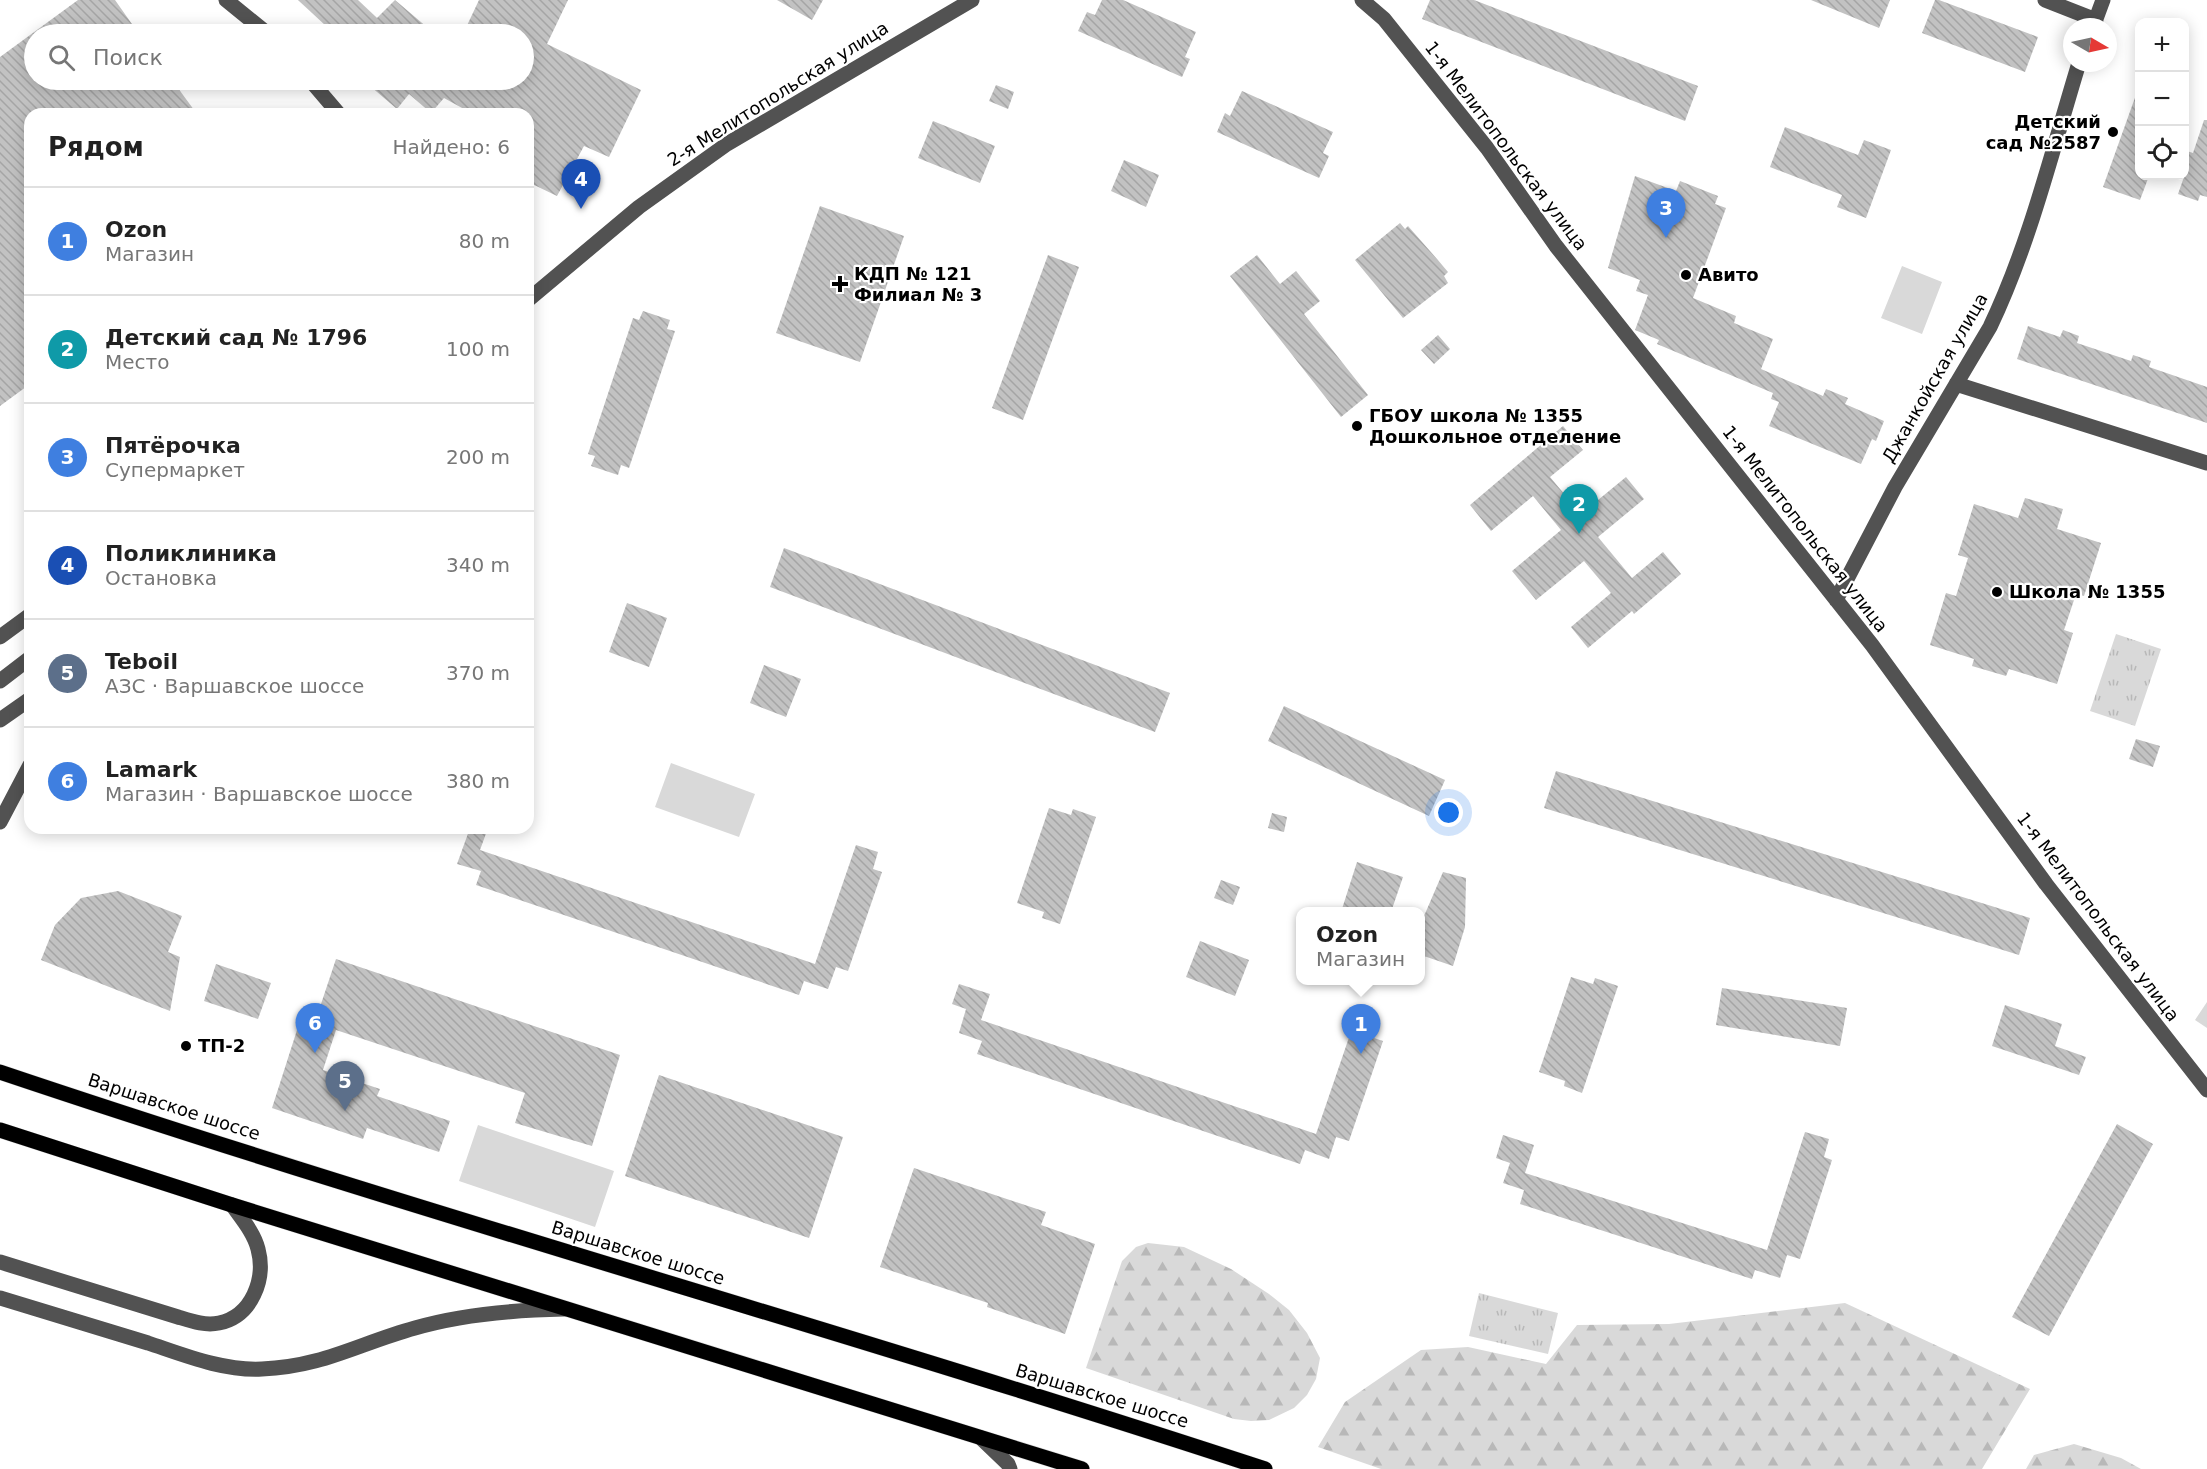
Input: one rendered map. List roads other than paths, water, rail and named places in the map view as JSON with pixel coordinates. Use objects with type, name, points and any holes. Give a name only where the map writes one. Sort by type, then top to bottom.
[{"type":"main road","name":"Варшавское шоссе","points":[[5,1072],[570,1254],[1127,1424],[1265,1469]]},
{"type":"main road","points":[[0,1130],[232,1205],[1082,1469]]},
{"type":"street","points":[[226,0],[256,24]]},
{"type":"street","name":"2-я Мелитопольская улица","points":[[534,295],[639,207],[728,144],[972,0]]},
{"type":"street","name":"1-я Мелитопольская улица","points":[[1362,0],[1384,19],[1487,148],[1556,246],[1872,645],[2046,884],[2207,1090]]},
{"type":"street","points":[[2045,0],[2082,18]]},
{"type":"street","points":[[2096,18],[2103,0]]},
{"type":"street","name":"Джанкойская улица","points":[[1836,600],[1894,487],[1990,327],[2019,257],[2076,72]]},
{"type":"street","points":[[319,90],[334,108]]},
{"type":"street","points":[[1956,384],[2207,463]]},
{"type":"street","points":[[0,636],[24,619]]},
{"type":"street","points":[[0,681],[24,663]]},
{"type":"street","points":[[0,720],[24,703]]},
{"type":"street","points":[[0,822],[24,776]]},
{"type":"street","points":[[0,1262],[194,1322],[218,1323],[230,1319],[250,1302],[259,1282],[261,1263],[259,1250],[251,1232],[232,1205]]},
{"type":"street","points":[[0,1298],[205,1361],[238,1368],[282,1368],[325,1360],[434,1323],[525,1310],[570,1309]]},
{"type":"street","points":[[981,1438],[1008,1464],[1010,1469]]},
{"type":"place","name":"Детский сад №2587","points":[[2113,132]]},
{"type":"place","name":"Поликлиника","points":[[581,209]]},
{"type":"place","name":"Пятёрочка","points":[[1666,238]]},
{"type":"place","name":"Авито","points":[[1686,275]]},
{"type":"place","name":"КДП № 121 Филиал № 3","points":[[840,284]]},
{"type":"place","name":"ГБОУ школа № 1355 Дошкольное отделение","points":[[1357,426]]},
{"type":"place","name":"Детский сад № 1796","points":[[1579,534]]},
{"type":"place","name":"Школа № 1355","points":[[1997,592]]},
{"type":"place","name":"ТП-2","points":[[186,1046]]},
{"type":"place","name":"Lamark","points":[[315,1053]]},
{"type":"place","name":"Ozon","points":[[1361,1054]]},
{"type":"place","name":"Teboil","points":[[345,1111]]}]
